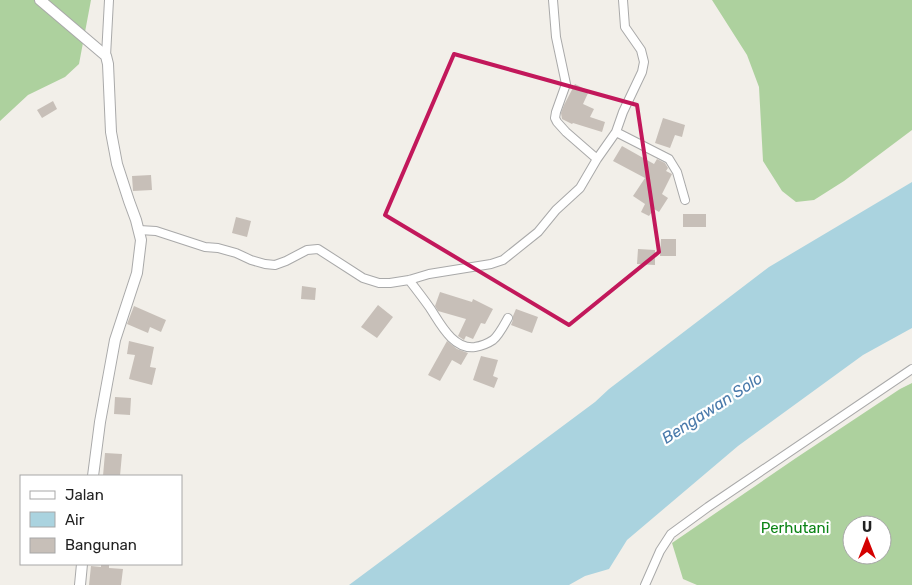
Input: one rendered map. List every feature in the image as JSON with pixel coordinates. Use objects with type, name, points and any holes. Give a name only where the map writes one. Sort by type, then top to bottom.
[{"type":"street","points":[[40,0],[106,56]]},
{"type":"street","points":[[94,475],[100,422],[115,340],[137,273],[141,240],[117,164],[111,132],[106,56],[109,0]]},
{"type":"street","points":[[553,0],[556,37],[566,84],[555,118],[566,132],[597,159]]},
{"type":"street","points":[[139,230],[156,231],[205,247],[218,248],[265,264],[274,265],[307,250],[318,249],[363,278],[379,283],[409,280],[429,274],[491,264],[503,260],[538,232],[556,210],[580,188],[616,132],[623,112],[642,72],[644,62],[641,50],[625,27],[623,0]]},
{"type":"street","points":[[616,132],[669,159],[677,172],[685,200]]},
{"type":"street","points":[[409,280],[444,328],[462,346],[484,345],[494,339],[508,318]]},
{"type":"street","points":[[645,585],[660,550],[671,534],[912,369]]},
{"type":"street","points":[[80,585],[82,565]]},
{"type":"highlighted area","points":[[454,54],[637,105],[659,252],[569,325],[385,215]]},
{"type":"green space","points":[[0,0],[91,0],[79,64],[65,77],[28,95],[0,121]]},
{"type":"green space","points":[[712,0],[912,0],[912,130],[844,181],[814,200],[796,202],[782,191],[763,161],[759,87],[747,55]]},
{"type":"green space","name":"Perhutani","points":[[912,383],[912,585],[697,585],[683,579],[672,543],[796,458]]},
{"type":"water","name":"Bengawan Solo","points":[[912,182],[912,328],[863,355],[738,446],[627,540],[609,569],[585,576],[569,585],[349,585],[595,402],[609,389],[769,267]]},
{"type":"building","points":[[575,84],[589,91],[583,104],[594,109],[590,117],[605,122],[602,132],[572,124],[562,119],[561,113]]},
{"type":"building","points":[[53,101],[57,109],[42,118],[37,110]]},
{"type":"building","points":[[663,118],[685,125],[682,137],[675,135],[670,148],[655,143]]},
{"type":"building","points":[[622,146],[654,164],[657,159],[665,163],[668,168],[666,171],[672,174],[662,194],[668,198],[659,212],[654,209],[649,216],[641,212],[645,204],[633,196],[645,178],[613,161]]},
{"type":"building","points":[[151,175],[152,190],[133,191],[132,176]]},
{"type":"building","points":[[683,214],[706,214],[706,227],[683,227]]},
{"type":"building","points":[[236,217],[251,221],[247,237],[232,233]]},
{"type":"building","points":[[661,239],[676,239],[676,256],[660,256]]},
{"type":"building","points":[[638,249],[655,250],[655,265],[637,264]]},
{"type":"building","points":[[302,286],[316,288],[315,300],[301,299]]},
{"type":"building","points":[[440,292],[472,302],[473,299],[493,309],[485,324],[481,323],[473,339],[466,336],[464,340],[458,336],[466,319],[438,311],[435,306]]},
{"type":"building","points":[[378,305],[393,317],[377,338],[361,327]]},
{"type":"building","points":[[134,306],[166,320],[161,332],[150,327],[148,333],[127,324]]},
{"type":"building","points":[[516,309],[538,317],[532,333],[511,325]]},
{"type":"building","points":[[129,341],[154,347],[150,367],[156,368],[152,385],[129,379],[135,355],[127,354]]},
{"type":"building","points":[[447,341],[457,349],[468,353],[461,365],[452,360],[440,381],[428,375]]},
{"type":"building","points":[[481,356],[498,360],[493,376],[498,378],[494,388],[473,380]]},
{"type":"building","points":[[115,397],[131,398],[130,415],[114,414]]},
{"type":"building","points":[[105,453],[122,454],[120,475],[103,475]]},
{"type":"building","points":[[101,565],[109,565],[109,568],[123,569],[121,585],[89,585],[91,566],[101,567]]}]
